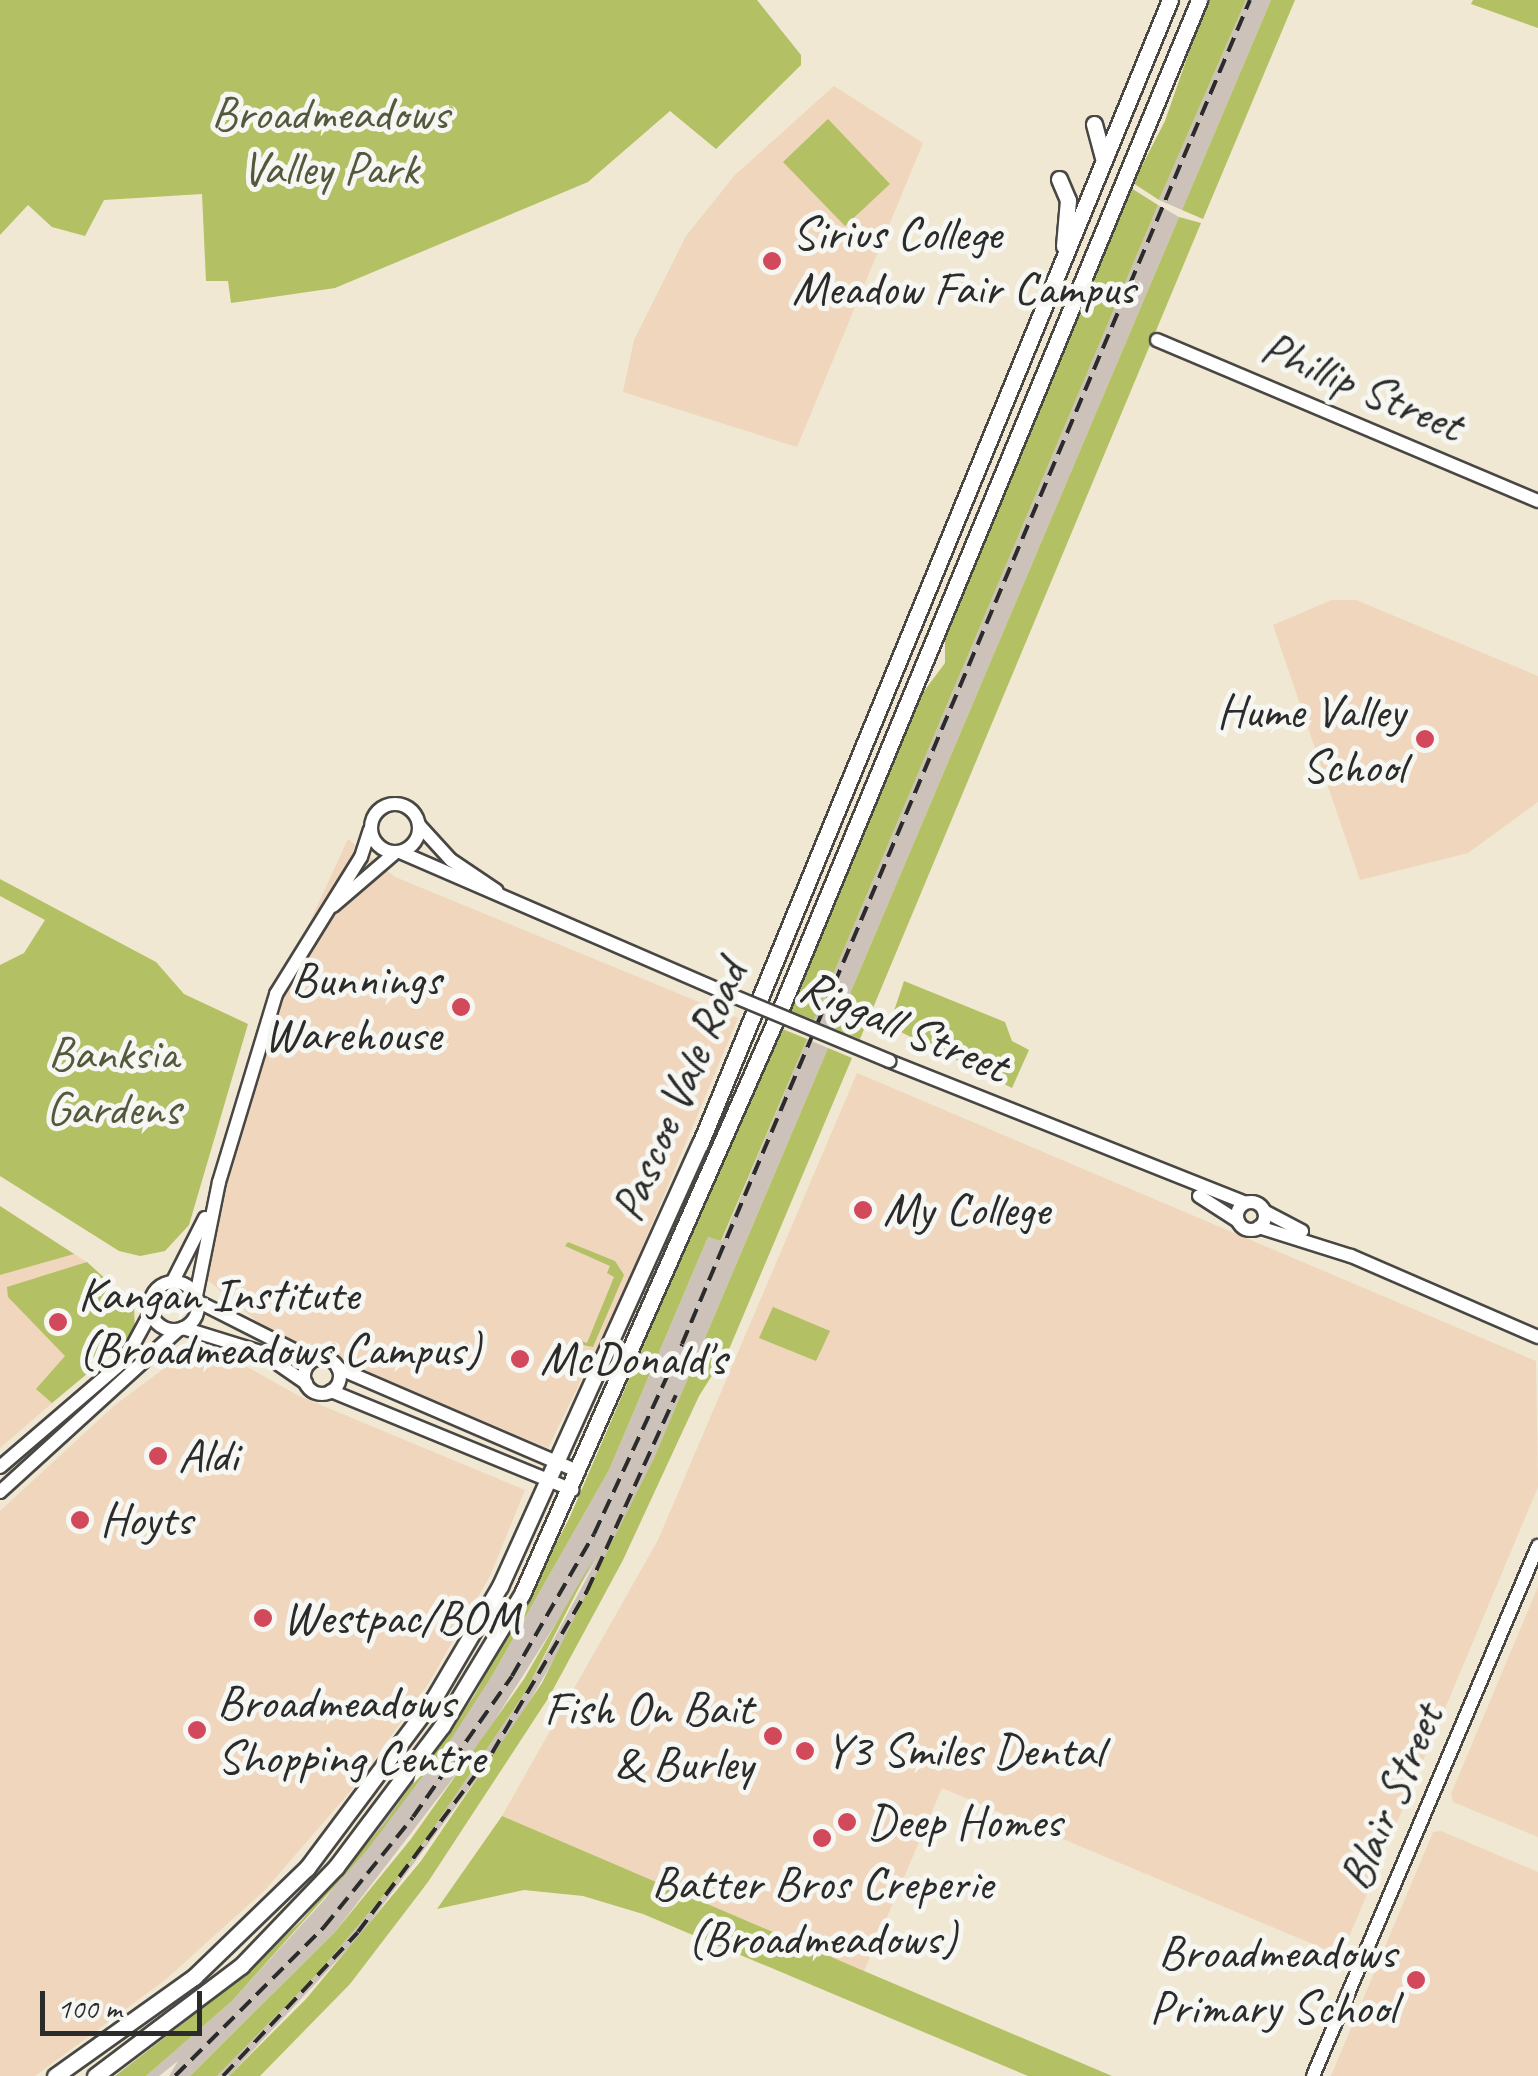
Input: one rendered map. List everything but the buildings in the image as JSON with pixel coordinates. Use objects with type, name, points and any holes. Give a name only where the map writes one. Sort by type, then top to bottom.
[{"type":"main road","name":"Pascoe Vale Road","points":[[55,2076],[204,1968],[330,1840],[460,1657],[552,1482],[644,1268],[797,908],[1170,0]]},
{"type":"main road","name":"Pascoe Vale Road","points":[[95,2076],[241,1966],[349,1852],[474,1678],[572,1490],[676,1254],[1199,0]]},
{"type":"main road","points":[[1094,124],[1104,161]]},
{"type":"main road","points":[[1059,179],[1068,200],[1063,260]]},
{"type":"main road","points":[[797,908],[854,794],[869,795]]},
{"type":"main road","points":[[644,1268],[676,1254]]},
{"type":"street","name":"Phillip Street","points":[[1157,340],[1538,501]]},
{"type":"street","points":[[0,1492],[195,1317],[219,1182],[276,994],[322,915],[361,857],[376,811],[390,804],[406,806],[419,825],[416,839],[322,915]]},
{"type":"street","name":"Riggall Street","points":[[419,825],[451,860],[515,903]]},
{"type":"street","points":[[370,830],[376,844],[398,852]]},
{"type":"street","name":"Riggall Street","points":[[398,852],[890,1062],[1264,1212]]},
{"type":"street","name":"Riggall Street","points":[[1042,1124],[1210,1201],[1248,1230],[1259,1227]]},
{"type":"street","points":[[0,1467],[125,1360],[150,1312],[154,1294],[172,1282],[219,1182]]},
{"type":"street","points":[[1238,1221],[1245,1203]]},
{"type":"street","points":[[1351,1256],[1259,1227],[1264,1212],[1351,1256],[1534,1333]]},
{"type":"street","points":[[172,1282],[196,1299],[314,1360],[328,1359],[338,1368],[579,1472]]},
{"type":"street","points":[[150,1312],[160,1326],[239,1342],[318,1392],[330,1391],[572,1490]]},
{"type":"street","points":[[306,1383],[314,1360]]},
{"type":"street","points":[[330,1391],[338,1368]]},
{"type":"street","name":"Blair Street","points":[[1313,2076],[1538,1546]]},
{"type":"shaded area","points":[[1246,0],[1271,0],[1182,210],[1159,200]]},
{"type":"shaded area","name":"Sirius College Meadow Fair Campus","points":[[834,86],[923,143],[797,447],[623,392],[634,340],[686,236],[735,175]]},
{"type":"shaded area","points":[[1158,205],[1179,217],[835,1029],[814,1020]]},
{"type":"shaded area","name":"Hume Valley School","points":[[1332,600],[1356,600],[1538,676],[1538,802],[1468,853],[1360,880],[1273,625]]},
{"type":"shaded area","points":[[348,839],[395,877],[738,1018],[620,1300],[548,1448],[271,1333],[196,1270],[229,1126],[265,1019]]},
{"type":"shaded area","points":[[807,1039],[828,1048],[654,1458],[578,1618],[513,1730],[359,1937],[230,2075],[217,2076],[319,1972],[405,1870],[526,1691],[598,1557],[481,1742],[335,1932],[190,2076],[169,2076],[178,2061],[159,2076],[146,2076],[232,2001],[325,1899],[493,1674],[609,1470],[708,1237],[722,1241]]},
{"type":"shaded area","points":[[857,1073],[1536,1361],[1538,1487],[1341,1956],[942,1788],[864,1971],[502,1816],[658,1540]]},
{"type":"shaded area","name":"Kangan Institute (Broadmeadows Campus)","points":[[0,1206],[87,1262],[112,1287],[102,1360],[0,1448]]},
{"type":"shaded area","name":"Broadmeadows Shopping Centre","points":[[181,1356],[231,1358],[299,1396],[525,1490],[490,1576],[430,1681],[360,1780],[265,1890],[165,1980],[35,2076],[0,2076],[0,1511],[115,1405]]},
{"type":"shaded area","points":[[1538,1587],[1538,1837],[1453,1802],[1451,1794]]},
{"type":"shaded area","points":[[1441,1831],[1538,1872],[1538,2076],[1331,2076],[1433,1832]]},
{"type":"green space","name":"Broadmeadows Valley Park","points":[[0,0],[757,0],[801,55],[801,65],[716,149],[670,111],[588,182],[335,288],[231,303],[228,281],[206,281],[202,194],[104,200],[85,236],[52,227],[28,205],[0,235]]},
{"type":"green space","points":[[1207,0],[1246,0],[1159,200],[1133,183],[1165,121]]},
{"type":"green space","points":[[1271,0],[1295,0],[1203,219],[1182,210]]},
{"type":"green space","points":[[1473,0],[1538,0],[1538,28],[1471,4]]},
{"type":"green space","points":[[828,119],[890,184],[845,226],[783,162]]},
{"type":"green space","points":[[1131,188],[1158,205],[814,1020],[789,1010],[916,702],[945,663],[945,634]]},
{"type":"green space","points":[[1179,217],[1201,223],[860,1039],[835,1029]]},
{"type":"green space","name":"Banksia Gardens","points":[[0,879],[156,962],[184,994],[248,1024],[189,1225],[165,1251],[140,1256],[119,1251],[0,1176],[0,965],[24,953],[45,920],[0,896]]},
{"type":"green space","points":[[904,981],[1005,1022],[1012,1041],[1029,1050],[1012,1088],[889,1026]]},
{"type":"green space","points":[[780,1028],[807,1039],[721,1241],[708,1237],[609,1470],[493,1674],[453,1736],[367,1850],[232,2001],[146,2076],[115,2076],[225,1991],[301,1921],[384,1824],[474,1696],[569,1519]]},
{"type":"green space","points":[[828,1048],[852,1058],[730,1347],[699,1396],[623,1560],[549,1697],[428,1882],[350,1984],[260,2076],[229,2076],[306,1999],[421,1861],[542,1683],[654,1458]]},
{"type":"green space","points":[[0,1206],[74,1254],[0,1275]]},
{"type":"green space","points":[[568,1242],[615,1261],[624,1275],[593,1347],[579,1340],[587,1343],[614,1277],[607,1273],[610,1266],[565,1246]]},
{"type":"green space","points":[[87,1262],[134,1305],[135,1334],[52,1403],[36,1389],[65,1356],[8,1297],[7,1287]]},
{"type":"green space","points":[[773,1307],[830,1331],[816,1361],[759,1338]]},
{"type":"green space","points":[[595,1556],[526,1691],[405,1870],[319,1972],[217,2076],[190,2076],[335,1932],[411,1839],[524,1679]]},
{"type":"green space","points":[[502,1816],[1112,2076],[1028,2076],[643,1914],[583,1896],[524,1890],[437,1909]]},
{"type":"railway","points":[[175,2076],[324,1927],[413,1817],[512,1676],[594,1534],[682,1344],[1250,0]]},
{"type":"railway","points":[[223,2076],[358,1932],[492,1753],[587,1591],[676,1395]]},
{"type":"place","name":"Sirius College Meadow Fair Campus","points":[[772,261]]},
{"type":"place","name":"Hume Valley School","points":[[1425,739]]},
{"type":"place","name":"Bunnings Warehouse","points":[[461,1007]]},
{"type":"place","name":"My College","points":[[863,1210]]},
{"type":"place","name":"Kangan Institute (Broadmeadows Campus)","points":[[58,1322]]},
{"type":"place","name":"McDonald's","points":[[520,1359]]},
{"type":"place","name":"Aldi","points":[[158,1456]]},
{"type":"place","name":"Hoyts","points":[[80,1520]]},
{"type":"place","name":"Westpac/BOM","points":[[263,1618]]},
{"type":"place","name":"Broadmeadows Shopping Centre","points":[[197,1730]]},
{"type":"place","name":"Fish On Bait & Burley","points":[[773,1736]]},
{"type":"place","name":"Y3 Smiles Dental","points":[[805,1751]]},
{"type":"place","name":"Deep Homes","points":[[847,1822]]},
{"type":"place","name":"Batter Bros Creperie (Broadmeadows)","points":[[822,1838]]},
{"type":"place","name":"Broadmeadows Primary School","points":[[1416,1980]]}]
